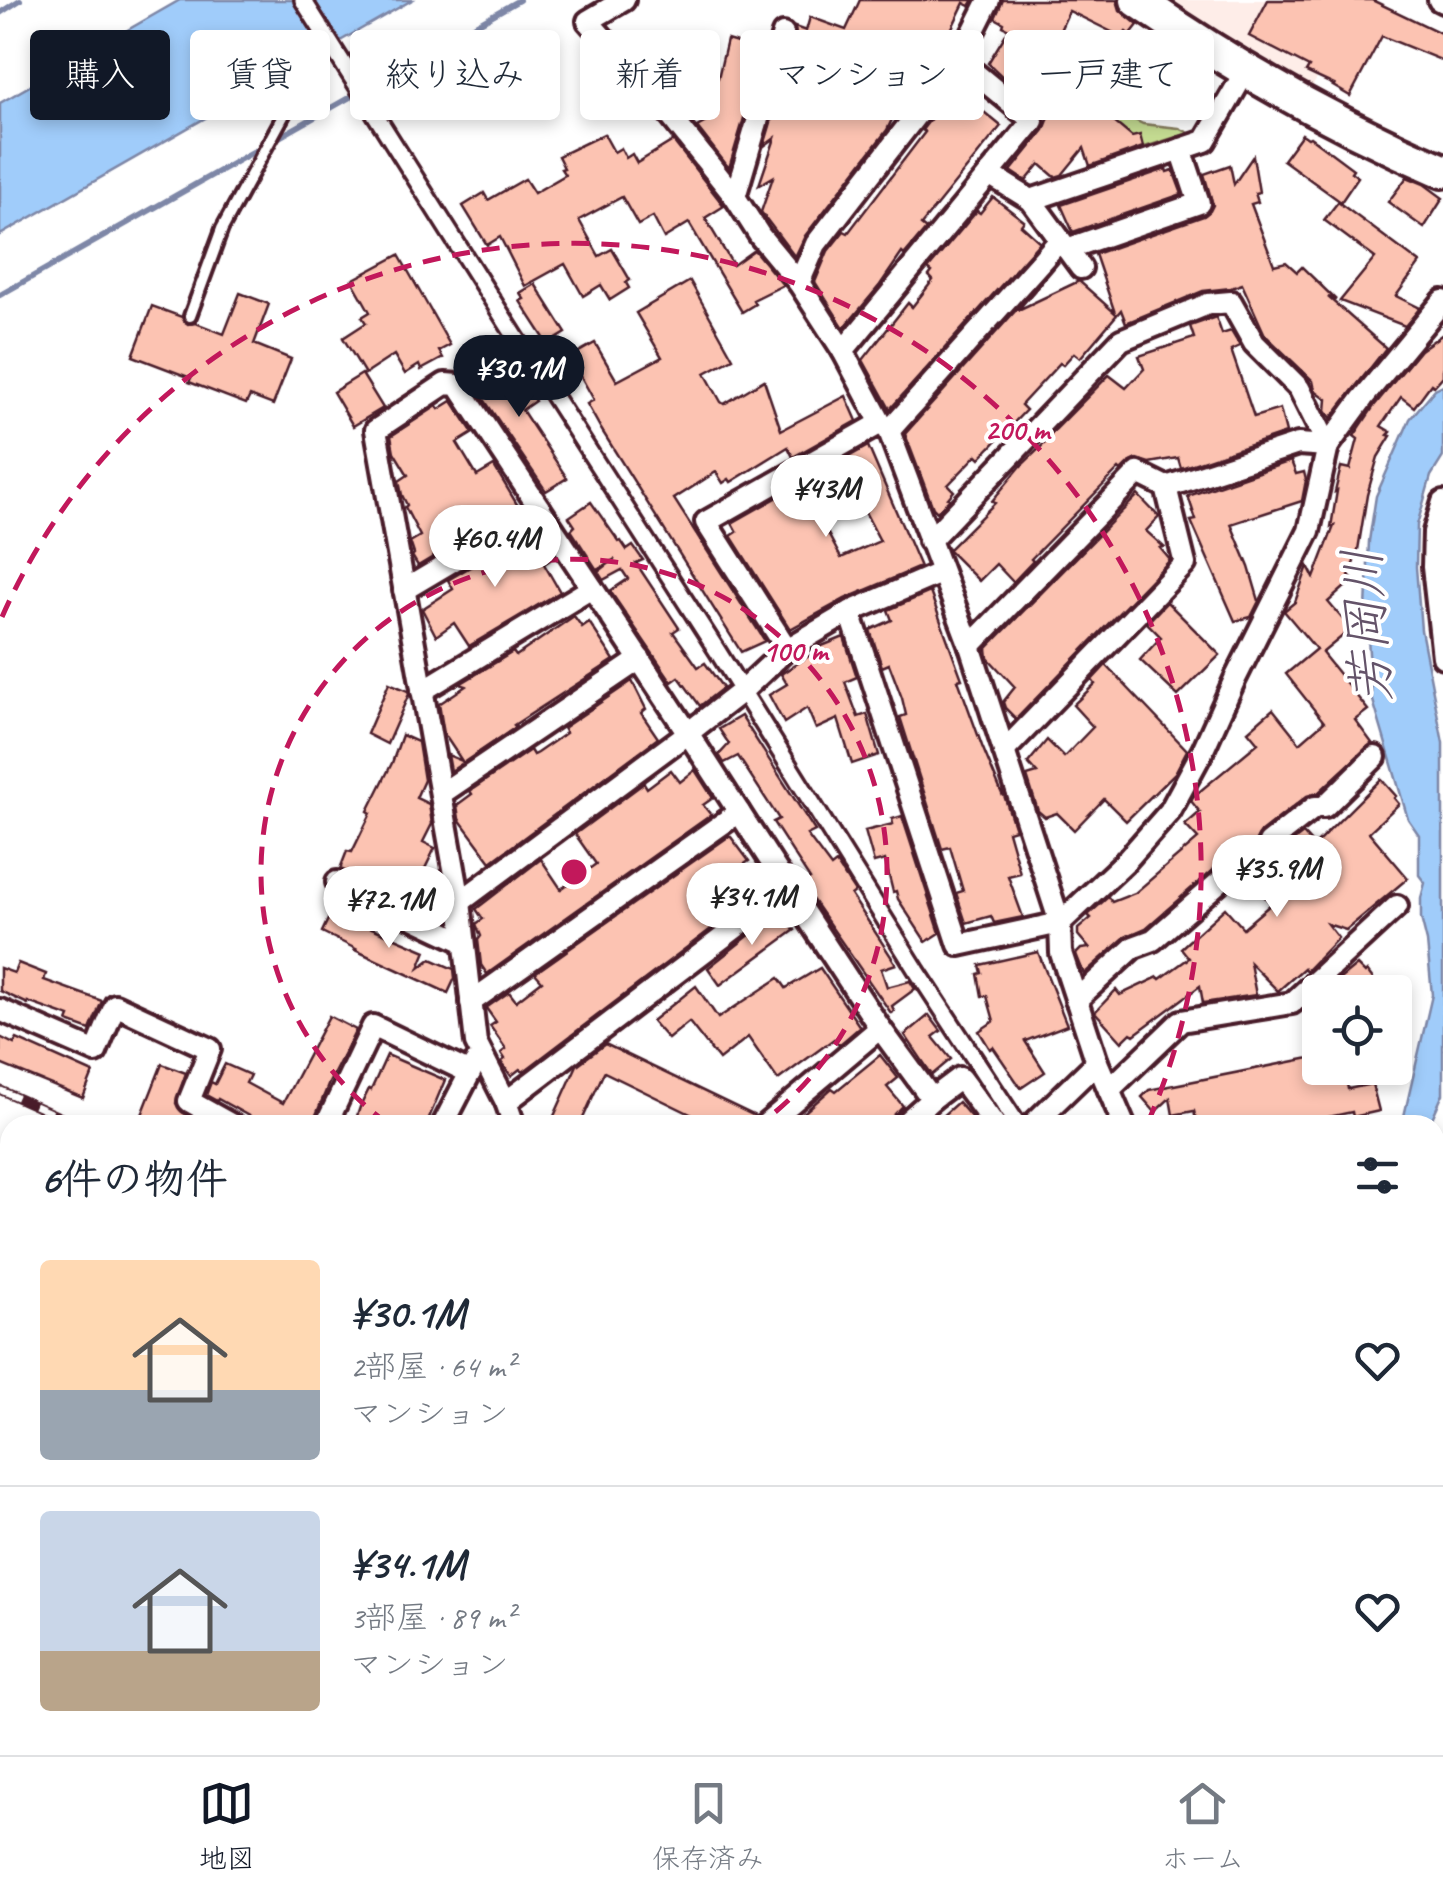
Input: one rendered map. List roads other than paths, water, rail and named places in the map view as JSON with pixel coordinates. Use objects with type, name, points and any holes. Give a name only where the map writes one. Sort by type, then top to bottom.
[{"type":"main road","points":[[1137,0],[1246,72],[1340,124],[1443,171]]},
{"type":"street","points":[[303,0],[1011,1115]]},
{"type":"street","points":[[624,0],[588,22],[656,98],[799,283],[885,427],[970,646],[1060,923],[1061,953],[1076,1000],[1120,1115]]},
{"type":"street","points":[[974,30],[989,0]]},
{"type":"street","points":[[1031,200],[1205,142],[1246,72]]},
{"type":"street","points":[[843,352],[1033,121],[984,81]]},
{"type":"street","points":[[735,197],[758,120]]},
{"type":"street","points":[[799,283],[816,244],[912,120]]},
{"type":"street","points":[[787,649],[706,522],[885,427],[1064,244],[1199,203],[1181,149]]},
{"type":"street","points":[[989,174],[1031,200],[1082,268]]},
{"type":"street","points":[[850,612],[959,945],[1060,923],[1126,861],[1170,811],[1309,531],[1328,446],[1443,301]]},
{"type":"street","points":[[929,541],[1121,340],[1208,304],[1231,302],[1254,344],[1299,388],[1328,446]]},
{"type":"street","points":[[511,1115],[476,1044],[460,902],[376,430],[445,384],[458,385],[880,1028],[932,1099]]},
{"type":"street","points":[[970,646],[1138,473],[1166,488],[1298,444],[1328,446]]},
{"type":"street","points":[[1004,751],[1185,564],[1166,488]]},
{"type":"street","points":[[1443,502],[1434,532],[1443,658]]},
{"type":"street","points":[[404,590],[540,509]]},
{"type":"street","points":[[460,902],[688,733],[787,649],[850,612],[940,572]]},
{"type":"street","points":[[422,691],[592,588]]},
{"type":"street","points":[[441,794],[640,659]]},
{"type":"street","points":[[1076,1000],[1134,947],[1153,940],[1225,878],[1239,877],[1265,854],[1270,843],[1315,806],[1324,808],[1375,757]]},
{"type":"street","points":[[471,1002],[739,812]]},
{"type":"street","points":[[337,882],[464,942]]},
{"type":"street","points":[[506,1102],[788,888]]},
{"type":"street","points":[[1109,1090],[1182,1021],[1292,1003],[1396,906]]},
{"type":"street","points":[[0,1010],[96,1052],[115,1004],[210,1050],[189,1101],[214,1115]]},
{"type":"street","points":[[331,1115],[373,1026],[470,1073]]},
{"type":"street","points":[[777,1115],[880,1028]]},
{"type":"street","points":[[448,1115],[480,1052]]},
{"type":"street","points":[[1042,1115],[1097,1062]]},
{"type":"street","points":[[914,1115],[960,1078],[988,1115]]},
{"type":"lane","points":[[190,316],[222,229],[281,120]]},
{"type":"water","points":[[180,0],[412,0],[359,30],[350,30],[350,35],[330,47],[330,30],[190,30],[190,120],[202,120],[0,235],[0,103],[30,86],[30,120],[170,120],[170,30],[128,30]]},
{"type":"water","points":[[1443,385],[1443,457],[1431,476],[1417,525],[1416,567],[1421,630],[1443,743],[1443,1094],[1434,1115],[1404,1115],[1432,995],[1421,918],[1425,883],[1419,875],[1419,835],[1408,819],[1372,697],[1366,609],[1369,541],[1376,496],[1410,419]]},
{"type":"waterway","points":[[0,13],[20,0]]},
{"type":"waterway","points":[[466,30],[519,0]]},
{"type":"waterway","points":[[0,295],[350,97]]},
{"type":"railway","points":[[0,1090],[56,1115]]},
{"type":"water label","name":"芳岡川","points":[[1366,626]]}]
